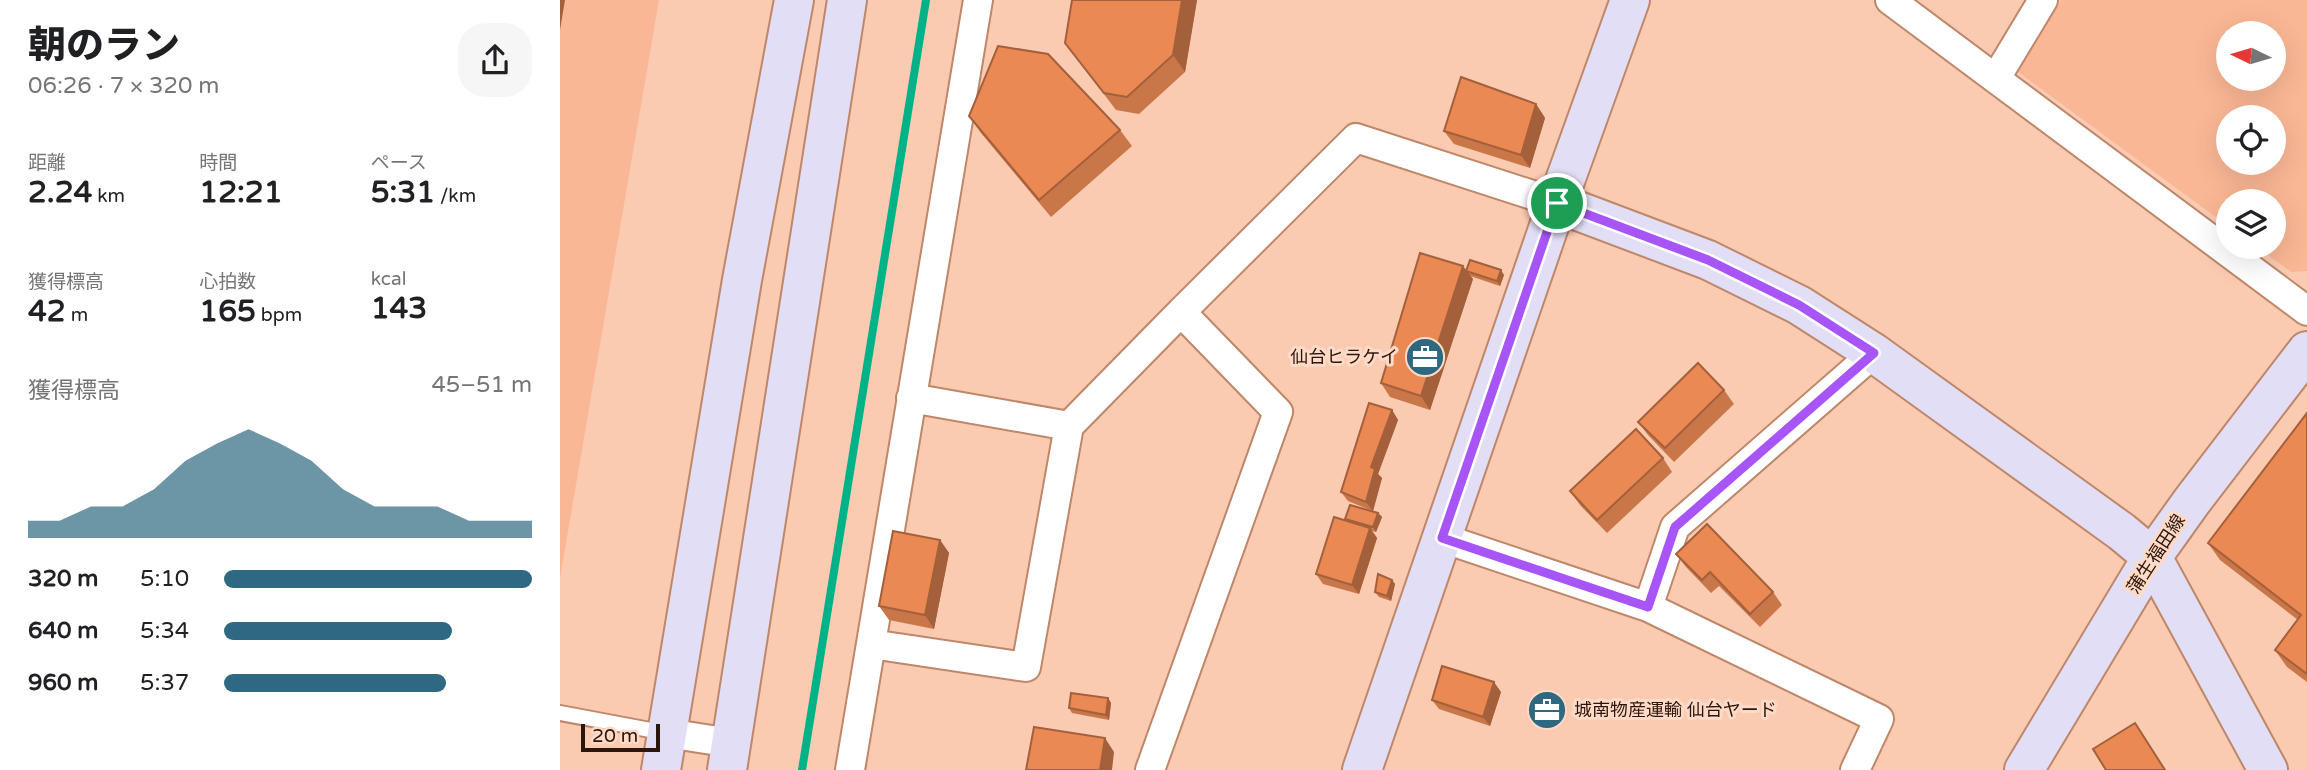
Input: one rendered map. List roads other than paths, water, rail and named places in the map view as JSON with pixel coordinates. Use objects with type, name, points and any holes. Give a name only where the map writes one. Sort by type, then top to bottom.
[{"type":"street","points":[[794,0],[743,280],[664,752],[729,757],[847,0]]},
{"type":"street","points":[[850,770],[978,0]]},
{"type":"street","points":[[1362,770],[1557,203],[1630,0]]},
{"type":"street","points":[[1890,0],[2307,311]]},
{"type":"street","points":[[1996,78],[2043,0]]},
{"type":"street","points":[[871,644],[1026,667],[1069,426],[1356,138],[1557,203],[1708,260],[1799,305],[1874,353],[2122,531],[2152,557],[2268,770]]},
{"type":"street","points":[[1150,770],[1278,412],[1181,312]]},
{"type":"street","name":"蒲生福田線","points":[[2024,770],[2152,557],[2307,351]]},
{"type":"street","points":[[1648,607],[1675,527],[1874,353]]},
{"type":"street","points":[[912,398],[1069,426]]},
{"type":"street","points":[[1442,538],[1648,607],[1879,719],[1855,770]]},
{"type":"lane","points":[[560,713],[664,752]]},
{"type":"waterway","points":[[802,770],[926,0]]},
{"type":"place","name":"仙台ヒラケイ","points":[[1425,357]]},
{"type":"place","name":"城南物産運輸 仙台ヤード","points":[[1547,710]]}]
